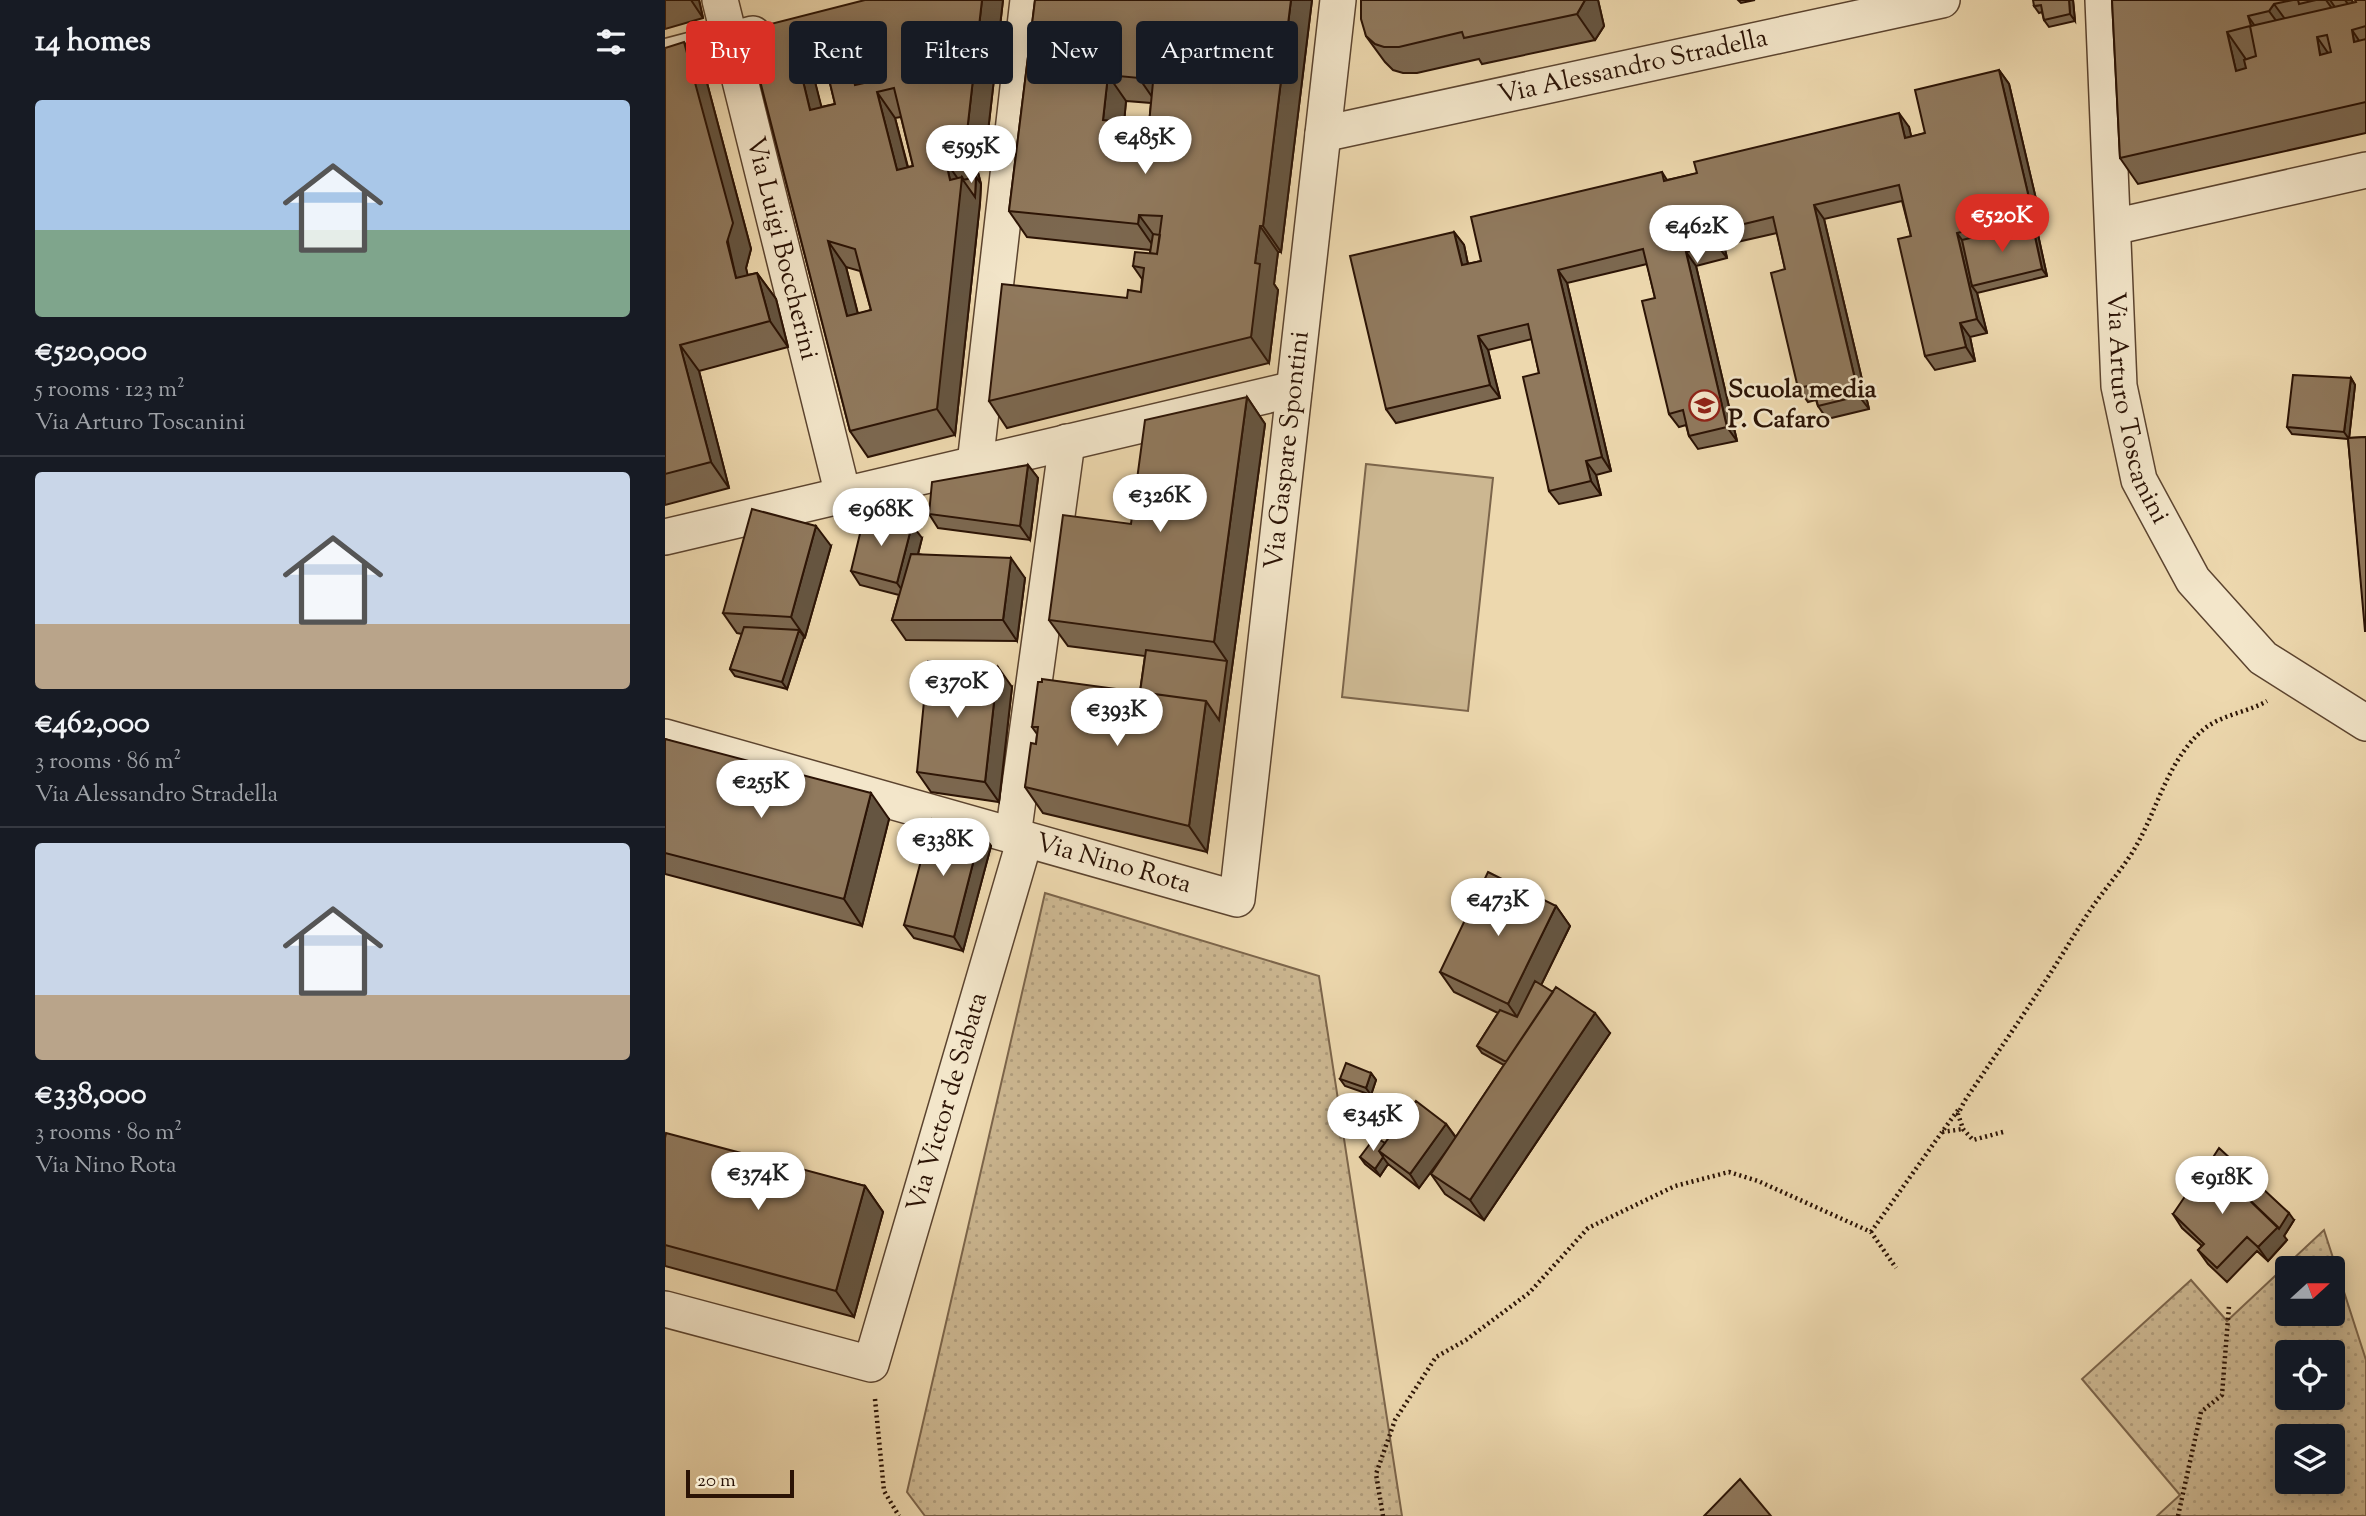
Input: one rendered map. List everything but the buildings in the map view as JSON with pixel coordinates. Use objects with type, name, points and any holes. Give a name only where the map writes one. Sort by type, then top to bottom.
[{"type":"street","name":"Via Luigi Boccherini","points":[[720,0],[725,21]]},
{"type":"street","points":[[975,464],[1028,0]]},
{"type":"street","name":"Via Gaspare Spontini","points":[[1237,899],[1338,0]]},
{"type":"street","name":"Via Alessandro Stradella","points":[[1323,134],[1942,0]]},
{"type":"street","name":"Via Arturo Toscanini","points":[[2103,0],[2119,386],[2139,480],[2193,580],[2263,658],[2366,723]]},
{"type":"street","points":[[775,29],[782,27]]},
{"type":"street","points":[[665,57],[686,52]]},
{"type":"street","name":"Via Luigi Boccherini","points":[[741,84],[843,495]]},
{"type":"street","points":[[2113,227],[2366,170]]},
{"type":"street","points":[[665,537],[1294,389]]},
{"type":"street","name":"Via Victor de Sabata","points":[[871,1364],[1019,837],[1067,442]]},
{"type":"street","name":"Via Nino Rota","points":[[665,737],[1237,899]]},
{"type":"street","points":[[665,1309],[871,1364]]},
{"type":"path","points":[[1871,1232],[1964,1102],[2146,830],[2160,794],[2183,751],[2204,729],[2225,716],[2249,711],[2274,698],[2284,686],[2288,674]]},
{"type":"path","points":[[1964,1102],[1958,1114],[1963,1129],[1973,1140],[2003,1132]]},
{"type":"path","points":[[1942,1132],[1963,1129]]},
{"type":"path","points":[[1383,1516],[1377,1474],[1395,1420],[1436,1357],[1467,1340],[1529,1293],[1588,1228],[1675,1185],[1729,1172],[1758,1181],[1871,1232],[1896,1268]]},
{"type":"path","points":[[2178,1516],[2200,1412],[2222,1395],[2229,1306]]},
{"type":"path","points":[[871,1364],[884,1491],[899,1516]]},
{"type":"shaded area","points":[[1366,464],[1493,478],[1468,711],[1342,697]]},
{"type":"shaded area","points":[[1045,893],[1319,976],[1402,1516],[925,1516],[907,1492]]},
{"type":"shaded area","points":[[2324,1230],[2332,1256],[2296,1256]]},
{"type":"shaded area","points":[[2275,1276],[2275,1326],[2345,1326],[2345,1295],[2366,1360],[2366,1516],[2157,1516],[2180,1495],[2082,1379],[2191,1280],[2227,1321]]},
{"type":"place","name":"Scuola media P. Cafaro","points":[[1705,405]]}]
